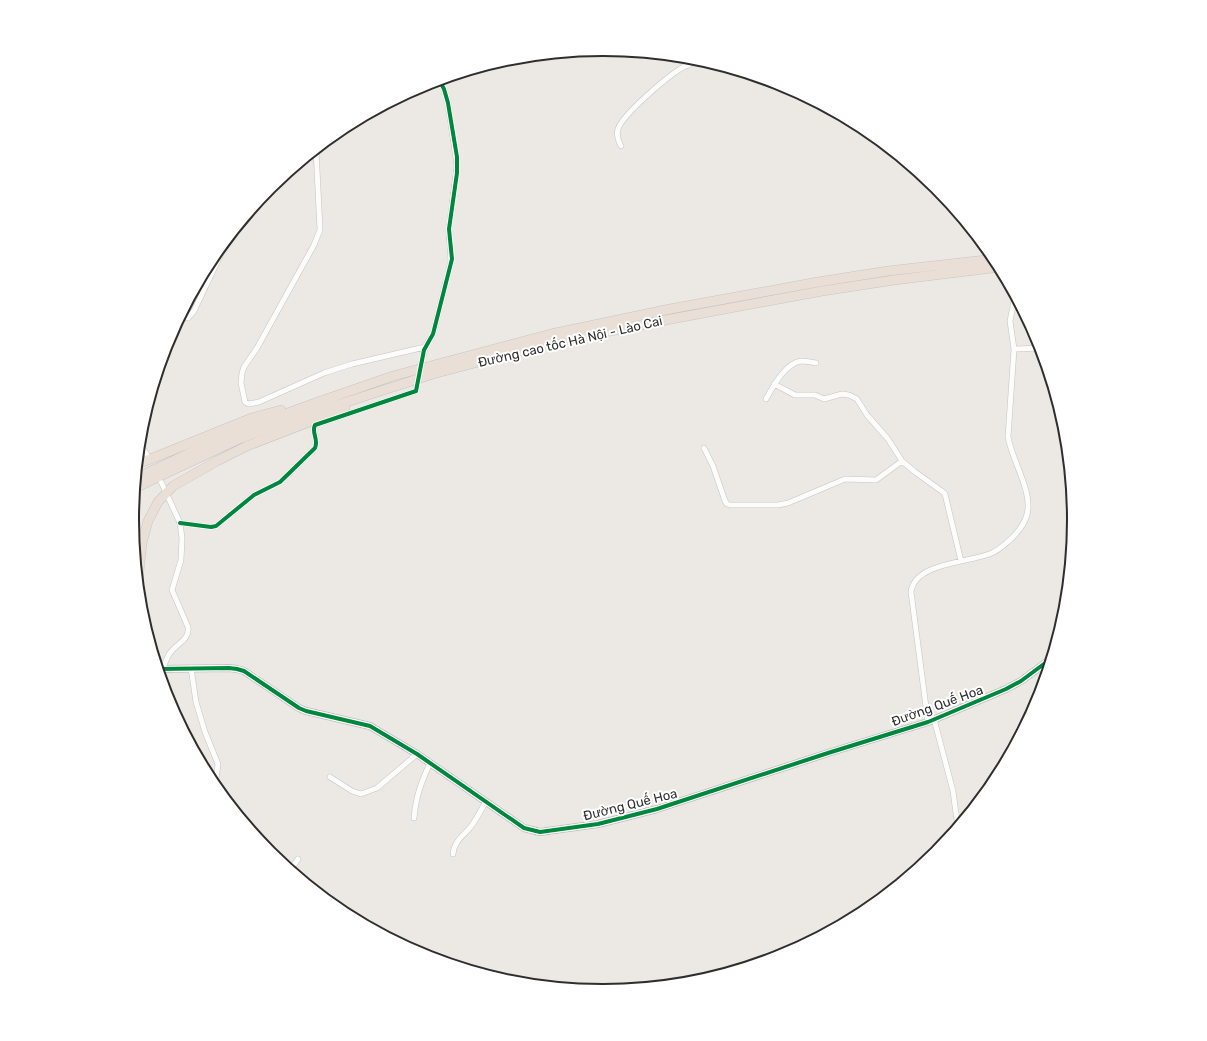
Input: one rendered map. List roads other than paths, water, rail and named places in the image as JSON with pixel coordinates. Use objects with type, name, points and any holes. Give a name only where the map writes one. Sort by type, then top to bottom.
[{"type":"highway","name":"Đường cao tốc Hà Nội - Lào Cai","points":[[141,475],[235,432],[321,401],[401,374],[551,334],[670,309],[812,283],[888,271],[988,259]]},
{"type":"highway","name":"Đường cao tốc Hà Nội - Lào Cai","points":[[140,485],[239,439],[291,420],[433,374],[554,342],[671,319],[887,281],[994,268]]},
{"type":"highway","points":[[141,557],[142,543],[148,521],[158,502],[177,483],[247,446],[274,434],[333,413],[382,390]]},
{"type":"highway","points":[[143,462],[252,418],[321,401]]},
{"type":"street","points":[[621,146],[617,133],[621,122],[626,116],[672,75],[691,64]]},
{"type":"street","points":[[423,356],[425,346],[433,334],[451,262],[449,229],[457,166],[448,103],[442,85]]},
{"type":"street","points":[[316,156],[320,232],[257,348],[244,367],[241,383],[245,402],[249,404],[259,402],[324,373],[374,358],[425,346]]},
{"type":"street","points":[[186,318],[190,316],[212,270]]},
{"type":"street","points":[[928,722],[910,592],[912,585],[915,579],[929,570],[986,556],[998,550],[1016,534],[1024,524],[1027,514],[1028,506],[1026,493],[1008,437],[1014,349],[1010,321],[1014,303]]},
{"type":"street","points":[[1014,349],[1035,348]]},
{"type":"street","points":[[766,399],[774,384],[795,363],[806,361],[816,363]]},
{"type":"street","points":[[180,523],[211,527],[216,526],[248,499],[280,482],[315,448],[317,440],[314,431],[315,425],[416,391],[418,379]]},
{"type":"street","points":[[774,384],[790,394],[815,395],[824,399],[842,394],[853,397],[860,402],[867,415],[888,439],[902,461],[945,494],[961,561]]},
{"type":"street","points":[[704,448],[715,472],[725,501],[730,505],[778,505],[788,503],[845,479],[876,480],[902,461]]},
{"type":"street","points":[[144,451],[148,455]]},
{"type":"street","points":[[161,482],[165,490]]},
{"type":"street","points":[[163,665],[171,652],[186,638],[189,631],[172,590],[179,568],[182,538],[180,523],[168,497]]},
{"type":"street","name":"Đường Quế Hoa","points":[[163,668],[229,668],[244,672],[299,708],[313,713],[370,726],[417,754],[524,828],[531,831],[540,832],[598,824],[657,809],[928,722],[1006,689],[1045,663]]},
{"type":"street","points":[[191,668],[196,702],[205,732],[218,764],[216,777]]},
{"type":"street","points":[[934,719],[953,791],[957,822]]},
{"type":"street","points":[[330,777],[352,791],[361,794],[377,788],[417,754]]},
{"type":"street","points":[[414,818],[416,802],[430,763]]},
{"type":"street","points":[[454,854],[455,845],[486,803]]},
{"type":"street","points":[[293,866],[298,859]]},
{"type":"tunnel","points":[[420,370],[423,356]]}]
